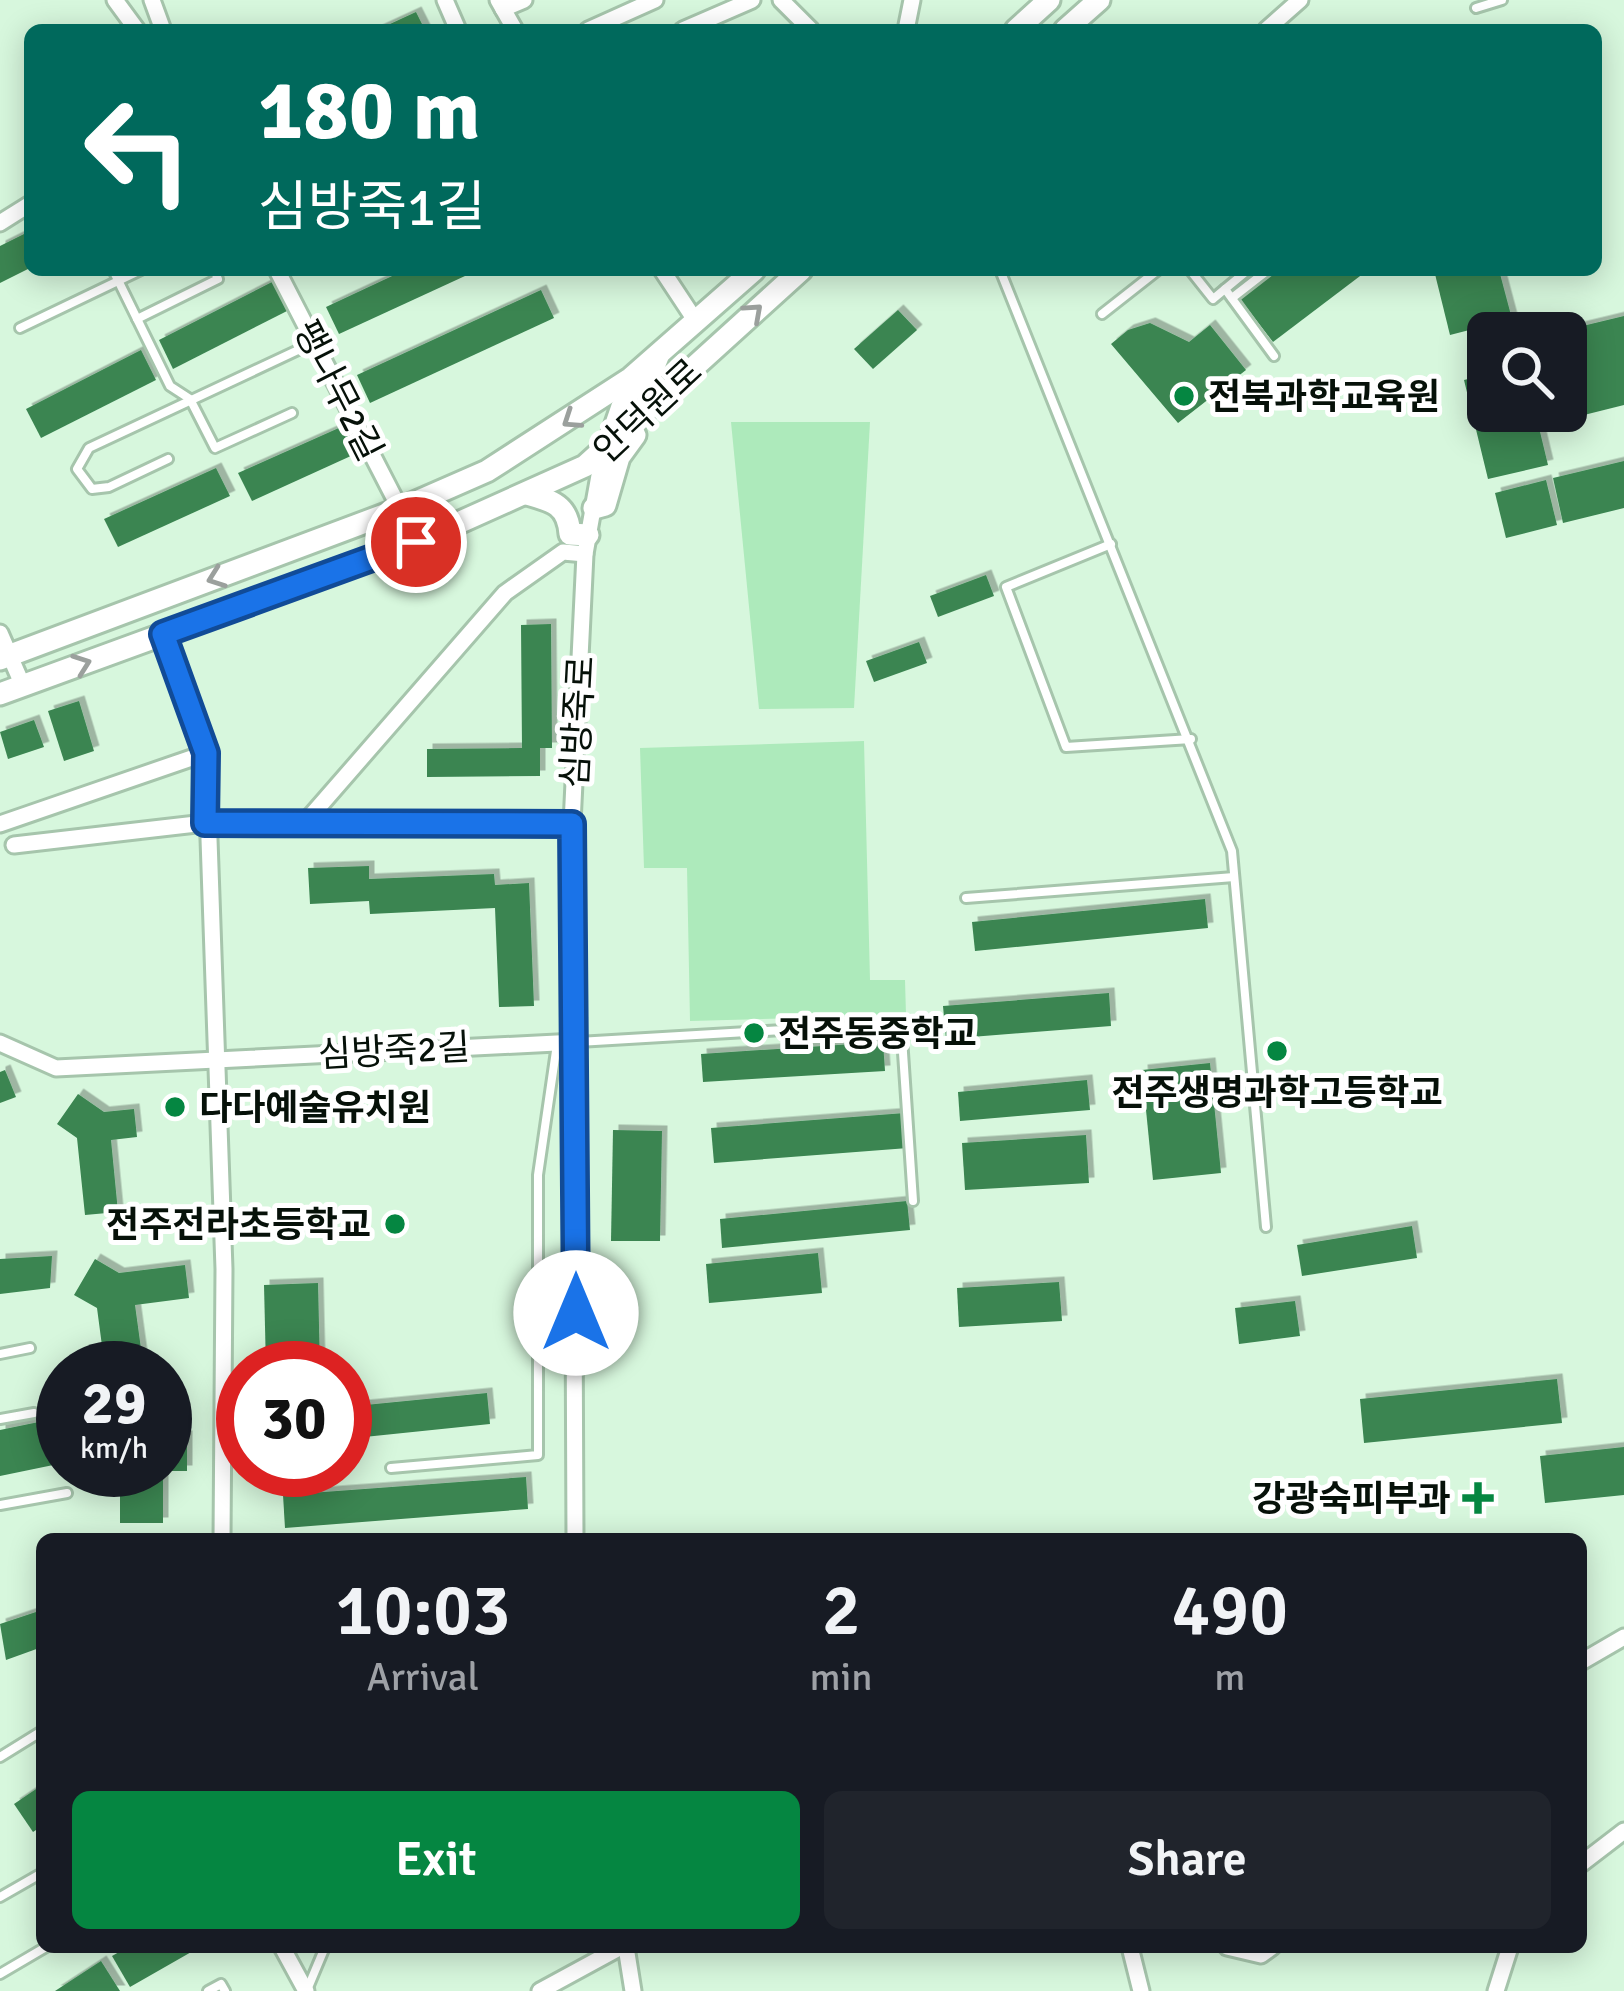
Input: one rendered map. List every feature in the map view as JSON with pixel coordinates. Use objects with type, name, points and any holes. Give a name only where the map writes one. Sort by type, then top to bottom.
[{"type":"street","points":[[500,4],[524,0]]},
{"type":"street","points":[[601,24],[655,0]]},
{"type":"street","points":[[697,24],[752,0]]},
{"type":"street","points":[[781,0],[805,24]]},
{"type":"street","points":[[1023,24],[1049,0]]},
{"type":"street","points":[[1073,24],[1099,0]]},
{"type":"street","points":[[1273,24],[1300,0]]},
{"type":"street","name":"팽나무2길","points":[[281,276],[400,509]]},
{"type":"street","points":[[666,276],[697,323]]},
{"type":"street","name":"안덕원로","points":[[5,657],[400,509],[530,447],[663,352],[748,276]]},
{"type":"street","name":"안덕원로","points":[[0,694],[416,542],[527,494],[603,453],[643,409],[794,276]]},
{"type":"street","name":"심방죽로","points":[[575,1533],[572,824],[587,544],[603,453],[619,406],[655,371],[663,352]]},
{"type":"street","points":[[594,508],[605,505],[619,458],[647,417],[643,409]]},
{"type":"street","points":[[527,494],[556,502],[568,517],[569,534],[587,544]]},
{"type":"street","points":[[303,825],[505,593],[563,552],[587,544]]},
{"type":"street","points":[[0,633],[5,657],[23,686]]},
{"type":"street","points":[[163,634],[206,753],[210,972],[224,1269],[222,1533]]},
{"type":"street","points":[[0,824],[206,753]]},
{"type":"street","points":[[14,845],[205,823],[572,824]]},
{"type":"street","name":"심방죽2길","points":[[0,1043],[56,1068],[213,1056],[576,1042]]},
{"type":"street","points":[[1587,1659],[1624,1637]]},
{"type":"street","points":[[1587,1859],[1624,1831]]},
{"type":"street","points":[[285,1953],[306,1991]]},
{"type":"street","points":[[540,1991],[613,1953]]},
{"type":"street","points":[[625,1953],[633,1991]]},
{"type":"street","points":[[1132,1953],[1142,1991]]},
{"type":"street","points":[[1496,1991],[1508,1953]]},
{"type":"lane","points":[[1476,8],[1502,0]]},
{"type":"lane","points":[[115,276],[170,386],[190,400],[215,448],[292,413]]},
{"type":"lane","points":[[20,328],[130,276]]},
{"type":"lane","points":[[137,319],[217,276]]},
{"type":"lane","points":[[1002,276],[1232,851],[1266,1227]]},
{"type":"lane","points":[[1102,314],[1150,276]]},
{"type":"lane","points":[[1195,276],[1213,298],[1241,276]]},
{"type":"lane","points":[[1232,298],[1260,276]]},
{"type":"lane","points":[[1225,289],[1274,356]]},
{"type":"lane","points":[[168,459],[109,487],[92,489],[76,469],[89,448],[315,342]]},
{"type":"lane","points":[[1111,544],[1006,587],[1066,747],[1191,739]]},
{"type":"lane","points":[[966,898],[1234,878]]},
{"type":"lane","points":[[576,1042],[901,1023],[913,1201]]},
{"type":"lane","points":[[391,1468],[538,1455],[538,1175],[557,1043]]},
{"type":"lane","points":[[0,1354],[30,1348]]},
{"type":"lane","points":[[0,1419],[34,1413]]},
{"type":"lane","points":[[0,1505],[45,1497]]},
{"type":"lane","points":[[0,1757],[36,1735]]},
{"type":"lane","points":[[0,1897],[36,1876]]},
{"type":"lane","points":[[0,1974],[36,1953]]},
{"type":"lane","points":[[306,1991],[323,1953]]},
{"type":"lane","points":[[208,1991],[220,1984],[225,1991]]},
{"type":"green space","points":[[731,422],[870,422],[854,708],[759,709]]},
{"type":"green space","points":[[864,741],[870,980],[905,980],[906,1015],[690,1021],[687,868],[644,868],[640,748]]},
{"type":"building","points":[[416,12],[422,24],[390,24]]},
{"type":"building","points":[[24,234],[24,271],[0,283],[0,246]]},
{"type":"building","points":[[392,276],[465,276],[339,334],[326,307]]},
{"type":"building","points":[[1270,276],[1360,276],[1273,342],[1240,299]]},
{"type":"building","points":[[1435,276],[1501,276],[1510,312],[1467,312],[1467,331],[1450,335]]},
{"type":"building","points":[[274,281],[289,310],[173,369],[159,340]]},
{"type":"building","points":[[541,290],[554,318],[370,403],[357,375]]},
{"type":"building","points":[[898,310],[917,330],[873,369],[854,349]]},
{"type":"building","points":[[1624,316],[1624,405],[1587,414],[1587,325]]},
{"type":"building","name":"전북과학교육원","points":[[1150,323],[1189,342],[1210,325],[1246,370],[1178,423],[1111,344],[1128,330]]},
{"type":"building","points":[[141,350],[156,380],[41,438],[26,409]]},
{"type":"building","points":[[350,423],[364,450],[252,501],[238,473]]},
{"type":"building","points":[[1477,432],[1540,432],[1548,465],[1488,479]]},
{"type":"building","points":[[1624,461],[1624,508],[1563,523],[1553,478]]},
{"type":"building","points":[[216,468],[230,496],[118,547],[104,519]]},
{"type":"building","points":[[1546,480],[1557,525],[1506,538],[1495,493]]},
{"type":"building","points":[[986,575],[994,596],[938,617],[930,596]]},
{"type":"building","points":[[551,624],[552,748],[540,748],[540,776],[427,777],[427,749],[522,748],[521,625]]},
{"type":"building","points":[[919,642],[927,663],[874,682],[866,661]]},
{"type":"building","points":[[79,701],[94,751],[64,761],[48,711]]},
{"type":"building","points":[[34,720],[44,747],[8,759],[0,732]]},
{"type":"building","points":[[369,866],[369,879],[494,874],[495,885],[529,883],[534,1006],[499,1007],[495,908],[370,914],[369,901],[310,904],[308,868]]},
{"type":"building","points":[[1205,899],[1208,928],[975,951],[972,922]]},
{"type":"building","points":[[1109,993],[1111,1026],[946,1039],[943,1006]]},
{"type":"building","points":[[883,1042],[885,1071],[703,1082],[701,1054]]},
{"type":"building","points":[[1210,1063],[1221,1173],[1153,1180],[1142,1070]]},
{"type":"building","points":[[5,1070],[16,1097],[0,1103],[0,1072]]},
{"type":"building","points":[[1087,1080],[1090,1110],[960,1121],[958,1092]]},
{"type":"building","points":[[78,1094],[104,1112],[134,1109],[137,1137],[111,1140],[118,1212],[85,1215],[77,1138],[57,1124]]},
{"type":"building","points":[[905,1113],[908,1148],[714,1163],[711,1128]]},
{"type":"building","points":[[613,1130],[662,1131],[660,1241],[611,1241]]},
{"type":"building","points":[[1086,1135],[1089,1183],[965,1190],[962,1143]]},
{"type":"building","points":[[907,1201],[910,1230],[722,1248],[720,1219]]},
{"type":"building","points":[[1412,1226],[1417,1258],[1302,1276],[1297,1245]]},
{"type":"building","points":[[818,1253],[822,1293],[709,1303],[706,1264]]},
{"type":"building","points":[[52,1256],[50,1288],[0,1294],[0,1259]]},
{"type":"building","points":[[95,1259],[119,1273],[185,1265],[189,1298],[135,1305],[140,1341],[101,1341],[97,1308],[74,1295]]},
{"type":"building","points":[[1059,1282],[1062,1321],[959,1327],[957,1288]]},
{"type":"building","points":[[318,1283],[319,1341],[265,1341],[264,1285]]},
{"type":"building","points":[[1295,1301],[1300,1336],[1239,1344],[1235,1308]]},
{"type":"building","points":[[1557,1379],[1562,1423],[1364,1443],[1360,1399]]},
{"type":"building","points":[[487,1393],[490,1424],[372,1436],[372,1404]]},
{"type":"building","points":[[36,1423],[36,1469],[0,1476],[0,1430]]},
{"type":"building","points":[[1624,1447],[1624,1495],[1545,1503],[1540,1456]]},
{"type":"building","points":[[526,1477],[528,1509],[285,1528],[283,1497],[372,1497],[372,1488]]},
{"type":"building","points":[[120,1497],[163,1497],[163,1523],[120,1523]]},
{"type":"building","points":[[36,1612],[36,1649],[6,1660],[0,1624]]},
{"type":"building","points":[[36,1789],[36,1830],[33,1832],[14,1804]]},
{"type":"building","points":[[117,1953],[190,1953],[130,1987],[112,1956]]},
{"type":"building","points":[[101,1961],[120,1991],[55,1991]]},
{"type":"place","name":"전북과학교육원","points":[[1184,396]]},
{"type":"place","name":"전주동중학교","points":[[754,1033]]},
{"type":"place","name":"전주생명과학고등학교","points":[[1277,1051]]},
{"type":"place","name":"다다예술유치원","points":[[175,1107]]},
{"type":"place","name":"전주전라초등학교","points":[[395,1224]]},
{"type":"place","name":"강광숙피부과","points":[[1478,1498]]},
{"type":"route","points":[[416,542],[163,634],[206,753],[205,823],[572,824],[576,1313]]}]
